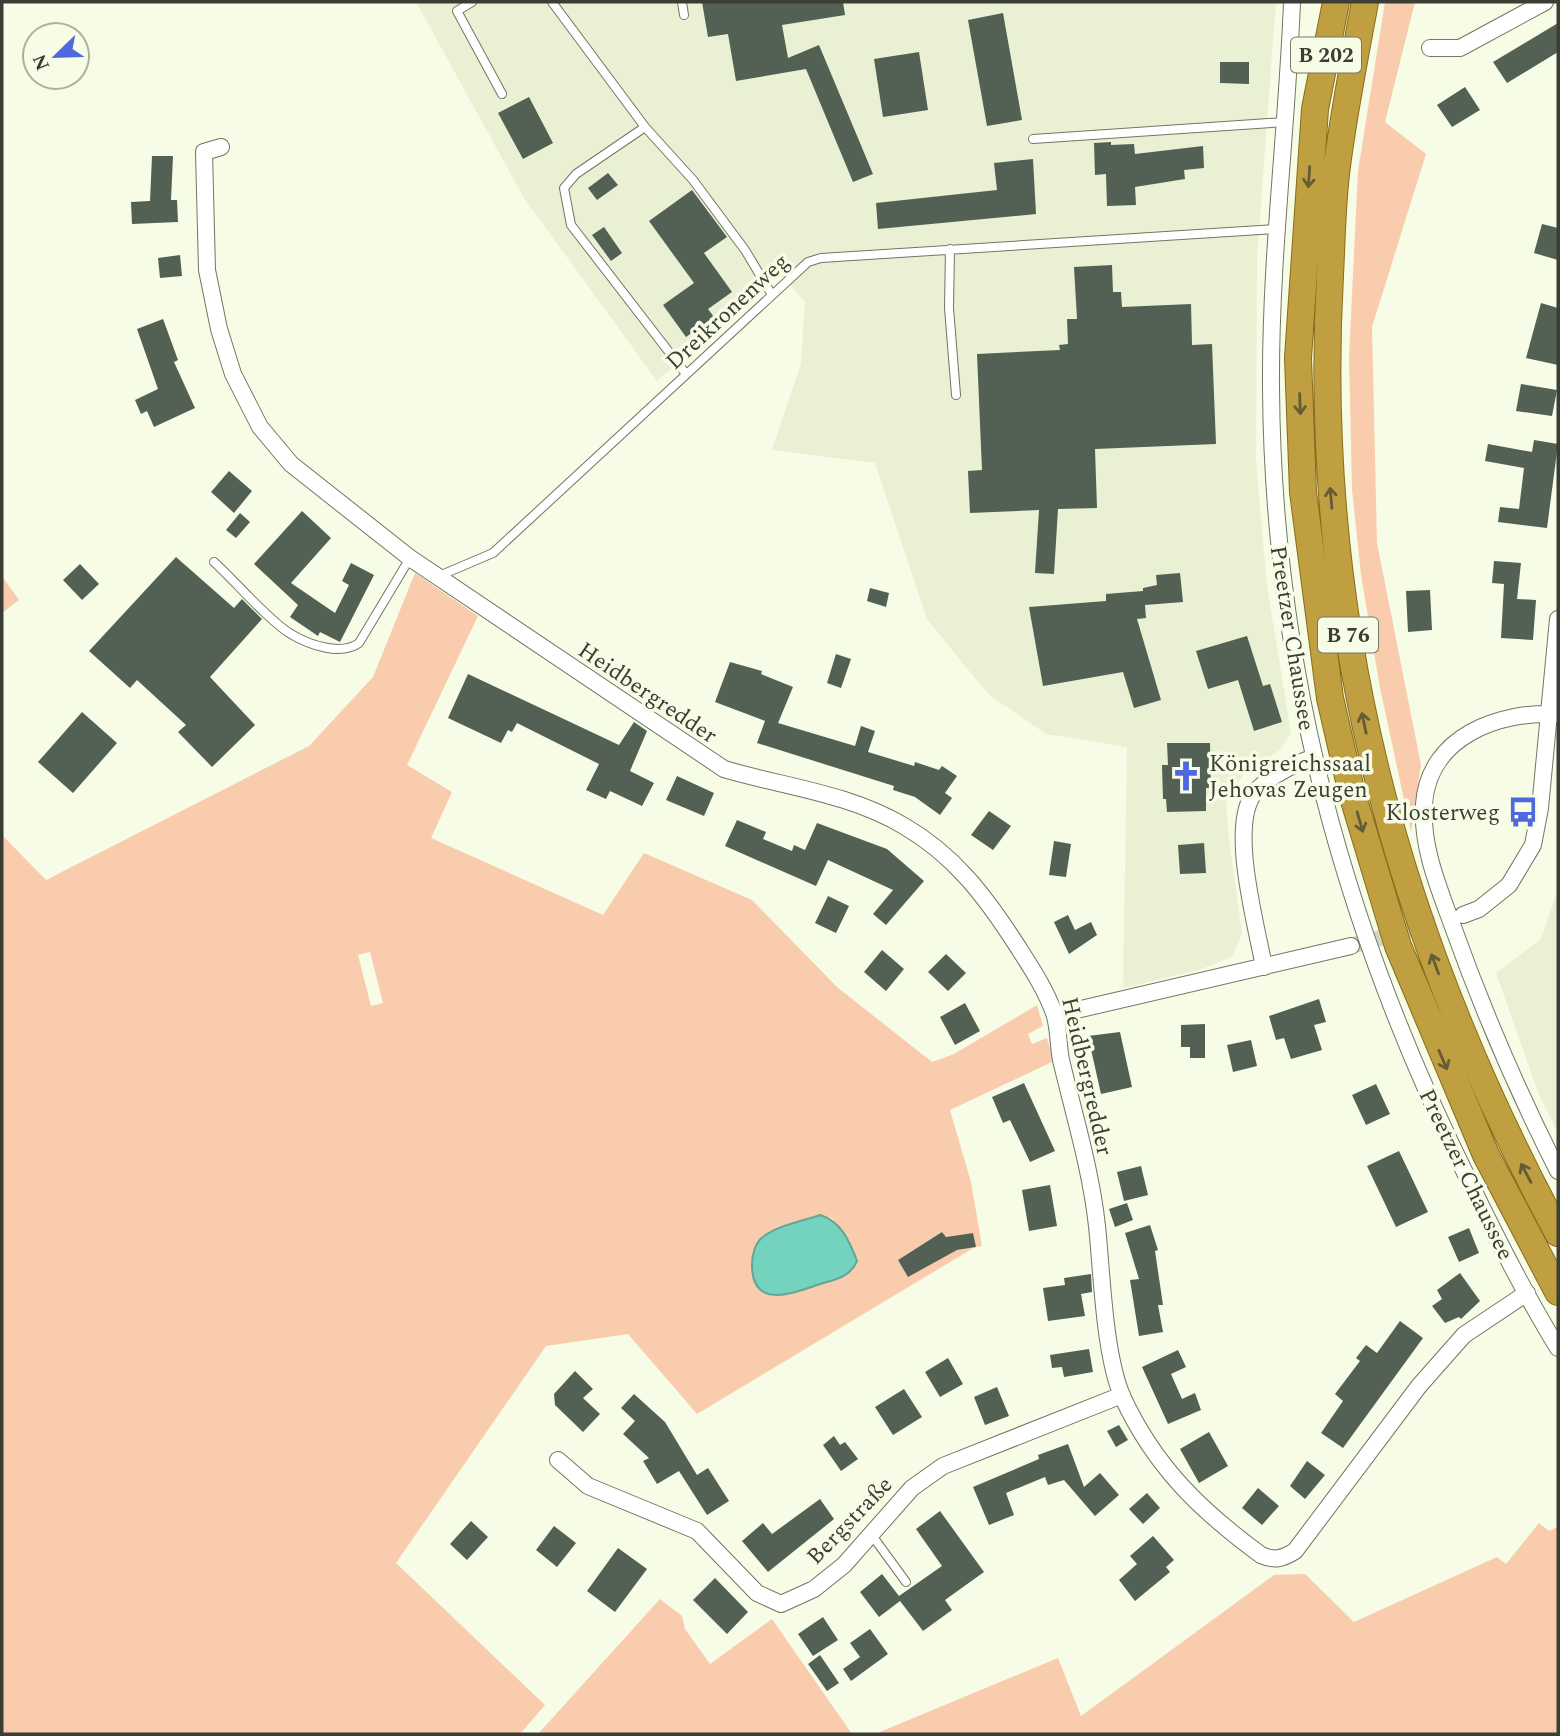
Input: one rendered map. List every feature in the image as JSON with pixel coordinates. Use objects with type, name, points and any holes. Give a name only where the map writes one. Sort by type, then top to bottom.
[{"type":"highway","name":"Preetzer Chaussee","points":[[1336,2],[1315,109],[1298,358],[1303,492],[1330,698],[1373,867],[1417,995],[1486,1155],[1558,1292]]},
{"type":"highway","name":"B 76","points":[[1364,2],[1336,168],[1326,358],[1330,489],[1338,579],[1357,694],[1378,786],[1412,898],[1441,979],[1490,1098],[1558,1233]]},
{"type":"street","name":"Preetzer Chaussee","points":[[1292,2],[1276,229],[1271,388],[1277,532],[1312,758],[1355,909],[1396,1021],[1441,1126],[1558,1348]]},
{"type":"street","points":[[1430,48],[1460,48],[1545,2]]},
{"type":"street","name":"Heidbergredder","points":[[221,147],[204,152],[207,270],[219,329],[233,374],[260,427],[290,464],[410,558],[724,769],[761,780],[816,790],[859,803],[904,826],[944,853],[982,892],[1039,980],[1055,1015],[1060,1057],[1077,1119],[1096,1221],[1107,1330],[1122,1395],[1158,1459],[1193,1502],[1261,1555],[1270,1559],[1283,1558],[1295,1551],[1419,1386],[1464,1335],[1527,1293]]},
{"type":"street","points":[[1463,915],[1496,897],[1527,859],[1538,828],[1553,714],[1558,619]]},
{"type":"street","points":[[1553,714],[1491,722],[1465,735],[1433,769],[1424,815],[1429,856],[1476,991],[1558,1171]]},
{"type":"street","points":[[1264,967],[1243,840],[1244,814],[1254,792],[1274,776],[1312,758]]},
{"type":"street","points":[[1055,1015],[1351,946]]},
{"type":"street","name":"Bergstraße","points":[[558,1460],[588,1486],[697,1531],[757,1593],[781,1604],[814,1589],[844,1565],[912,1488],[943,1466],[1122,1395]]},
{"type":"lane","points":[[472,2],[457,11],[502,94]]},
{"type":"lane","points":[[552,2],[645,127],[693,180],[745,250],[772,295]]},
{"type":"lane","points":[[682,2],[684,15]]},
{"type":"lane","points":[[1033,139],[1285,122]]},
{"type":"lane","points":[[645,127],[576,174],[564,188],[566,208],[571,225],[686,374]]},
{"type":"lane","name":"Dreikronenweg","points":[[439,576],[493,553],[808,262],[821,258],[1276,229]]},
{"type":"lane","points":[[950,249],[949,309],[956,395]]},
{"type":"lane","points":[[214,562],[290,634],[338,650],[349,650],[359,643],[410,558]]},
{"type":"lane","points":[[871,1534],[906,1582]]},
{"type":"shaded area","points":[[416,2],[1276,2],[1257,256],[1256,461],[1267,586],[1291,733],[1280,750],[1245,773],[1226,797],[1228,833],[1242,933],[1233,956],[1202,969],[1123,988],[1127,747],[1046,734],[988,694],[927,619],[875,463],[772,450],[801,364],[805,302],[780,274],[657,381],[524,198]]},
{"type":"shaded area","points":[[1385,2],[1415,2],[1385,122],[1426,154],[1372,327],[1377,543],[1421,765],[1411,832],[1380,688],[1361,575],[1352,489],[1349,357],[1358,171]]},
{"type":"shaded area","points":[[415,573],[478,616],[407,765],[452,792],[431,838],[603,915],[644,853],[752,900],[837,987],[932,1062],[954,1054],[1037,1005],[1043,1026],[1028,1034],[1032,1044],[1047,1038],[1054,1061],[950,1110],[971,1182],[982,1246],[975,1247],[697,1414],[628,1334],[546,1346],[396,1563],[545,1705],[520,1734],[2,1734],[2,835],[46,880],[309,746],[373,677]],"holes":[[[370,952],[383,1003],[371,1006],[358,955]],[[821,1215],[832,1218],[850,1241],[844,1277],[822,1284],[762,1236]],[[942,1232],[946,1237],[973,1233],[975,1247],[954,1251],[908,1276],[898,1260]]]},
{"type":"shaded area","points":[[2,576],[19,600],[2,613]]},
{"type":"shaded area","points":[[1558,889],[1558,1133],[1539,1095],[1496,973],[1541,939]]},
{"type":"shaded area","points":[[1539,1523],[1549,1531],[1558,1527],[1558,1734],[875,1734],[1058,1658],[1081,1716],[1274,1575],[1305,1574],[1354,1622],[1497,1557],[1506,1564]]},
{"type":"shaded area","points":[[660,1599],[682,1616],[685,1629],[710,1664],[772,1619],[852,1734],[538,1734]]},
{"type":"water","points":[[820,1215],[834,1222],[844,1233],[857,1261],[854,1267],[840,1278],[795,1292],[774,1295],[758,1288],[752,1261],[758,1242],[770,1232]]},
{"type":"building","points":[[702,2],[843,2],[845,15],[782,25],[788,58],[819,45],[873,174],[853,182],[806,69],[736,81],[728,34],[708,37]]},
{"type":"building","points":[[1003,13],[1022,120],[987,126],[968,20]]},
{"type":"building","points":[[1558,23],[1558,52],[1507,83],[1493,62]]},
{"type":"building","points":[[919,52],[928,110],[883,117],[874,59]]},
{"type":"building","points":[[1220,62],[1249,62],[1249,84],[1220,83]]},
{"type":"building","points":[[1465,87],[1480,110],[1452,127],[1437,105]]},
{"type":"building","points":[[529,97],[553,143],[523,159],[498,113]]},
{"type":"building","points":[[1111,142],[1111,145],[1134,144],[1135,154],[1203,146],[1204,168],[1184,170],[1185,179],[1135,187],[1136,205],[1107,206],[1106,174],[1095,175],[1094,143]]},
{"type":"building","points":[[152,156],[173,156],[171,200],[177,200],[178,222],[132,224],[131,202],[150,201]]},
{"type":"building","points":[[1033,159],[1036,214],[878,229],[876,203],[997,190],[994,163]]},
{"type":"building","points":[[608,173],[618,185],[597,200],[588,188]]},
{"type":"building","points":[[692,190],[727,237],[704,253],[732,292],[708,309],[714,317],[686,337],[663,305],[694,283],[649,221]]},
{"type":"building","points":[[1542,224],[1558,228],[1558,260],[1534,253]]},
{"type":"building","points":[[604,227],[622,253],[611,261],[592,235]]},
{"type":"building","points":[[180,255],[182,276],[160,278],[158,258]]},
{"type":"building","points":[[1112,265],[1113,292],[1121,292],[1122,307],[1191,304],[1192,345],[1212,344],[1216,444],[1095,449],[1097,508],[1058,509],[1054,574],[1035,573],[1039,510],[970,513],[968,471],[982,470],[977,354],[1060,350],[1059,345],[1068,344],[1067,319],[1077,319],[1074,267]]},
{"type":"building","points":[[1541,303],[1558,308],[1558,365],[1526,358]]},
{"type":"building","points":[[163,319],[178,360],[174,362],[195,408],[154,427],[147,411],[141,414],[135,400],[158,389],[137,329]]},
{"type":"building","points":[[1521,384],[1557,390],[1552,416],[1516,411]]},
{"type":"building","points":[[1534,440],[1558,444],[1547,528],[1498,522],[1500,507],[1519,509],[1524,468],[1485,461],[1488,444],[1532,452]]},
{"type":"building","points":[[229,471],[252,491],[234,513],[211,492]]},
{"type":"building","points":[[302,511],[331,538],[291,583],[335,613],[349,585],[342,581],[351,563],[374,575],[340,642],[320,632],[318,636],[290,617],[298,605],[254,564]]},
{"type":"building","points":[[240,513],[250,522],[236,538],[226,530]]},
{"type":"building","points":[[176,557],[234,608],[242,599],[262,619],[210,677],[255,725],[212,767],[178,732],[186,725],[137,680],[130,688],[89,651]]},
{"type":"building","points":[[1494,561],[1521,563],[1517,599],[1536,600],[1533,640],[1501,638],[1504,584],[1492,583]]},
{"type":"building","points":[[80,564],[99,584],[82,600],[63,580]]},
{"type":"building","points":[[1180,573],[1183,602],[1145,605],[1146,618],[1137,619],[1161,700],[1134,708],[1123,672],[1043,686],[1029,607],[1106,601],[1106,594],[1143,591],[1143,588],[1157,585],[1156,575]]},
{"type":"building","points":[[870,588],[889,593],[886,607],[867,601]]},
{"type":"building","points":[[1430,590],[1432,630],[1408,632],[1406,591]]},
{"type":"building","points":[[1247,636],[1263,686],[1270,684],[1282,722],[1254,731],[1238,680],[1208,689],[1196,651]]},
{"type":"building","points":[[836,654],[851,659],[841,688],[827,683]]},
{"type":"building","points":[[730,662],[762,671],[761,674],[793,687],[778,723],[855,746],[861,726],[875,731],[868,752],[914,766],[915,762],[939,770],[942,766],[957,776],[945,793],[952,798],[940,815],[915,797],[893,790],[894,786],[757,743],[765,721],[715,702]]},
{"type":"building","points":[[468,674],[619,745],[634,722],[647,731],[630,771],[654,783],[642,806],[610,791],[606,799],[586,790],[599,764],[517,723],[512,732],[508,730],[501,743],[448,718]]},
{"type":"building","points":[[82,712],[117,743],[73,793],[38,762]]},
{"type":"building","name":"Königreichssaal Jehovas Zeugen","points":[[1167,743],[1210,743],[1211,788],[1206,788],[1206,811],[1167,812],[1166,799],[1163,799],[1162,765],[1168,765]]},
{"type":"building","points":[[677,776],[714,793],[704,816],[666,800]]},
{"type":"building","points":[[989,811],[1011,826],[993,850],[971,835]]},
{"type":"building","points":[[737,820],[766,832],[763,839],[792,851],[794,845],[805,850],[817,823],[887,849],[924,881],[886,925],[873,914],[893,890],[828,860],[816,886],[725,846]]},
{"type":"building","points":[[1054,841],[1071,844],[1066,877],[1049,875]]},
{"type":"building","points":[[1204,843],[1206,873],[1180,874],[1178,845]]},
{"type":"building","points":[[828,896],[849,906],[836,933],[815,923]]},
{"type":"building","points":[[1068,915],[1075,930],[1091,922],[1097,935],[1069,954],[1054,922]]},
{"type":"building","points":[[882,950],[904,969],[886,991],[864,972]]},
{"type":"building","points":[[946,954],[966,973],[948,991],[928,972]]},
{"type":"building","points":[[1319,999],[1326,1022],[1314,1025],[1322,1050],[1291,1059],[1284,1038],[1276,1040],[1269,1016]]},
{"type":"building","points":[[965,1003],[980,1031],[955,1045],[940,1017]]},
{"type":"building","points":[[1205,1024],[1205,1058],[1190,1058],[1190,1047],[1181,1047],[1181,1025]]},
{"type":"building","points":[[1120,1032],[1132,1087],[1101,1094],[1088,1036]]},
{"type":"building","points":[[1251,1040],[1257,1066],[1233,1072],[1227,1045]]},
{"type":"building","points":[[1024,1083],[1055,1151],[1030,1162],[1010,1120],[1003,1123],[992,1097]]},
{"type":"building","points":[[1376,1084],[1390,1114],[1366,1125],[1352,1095]]},
{"type":"building","points":[[1399,1151],[1428,1212],[1396,1227],[1367,1166]]},
{"type":"building","points":[[1141,1166],[1148,1195],[1124,1201],[1117,1172]]},
{"type":"building","points":[[1050,1185],[1057,1226],[1029,1231],[1022,1190]]},
{"type":"building","points":[[1127,1203],[1133,1220],[1115,1227],[1109,1209]]},
{"type":"building","points":[[1150,1225],[1158,1250],[1155,1251],[1163,1305],[1158,1305],[1163,1332],[1139,1336],[1130,1280],[1139,1279],[1125,1233]]},
{"type":"building","points":[[1469,1228],[1479,1253],[1459,1262],[1448,1237]]},
{"type":"building","points":[[942,1232],[946,1237],[973,1233],[976,1247],[957,1250],[908,1277],[898,1260]]},
{"type":"building","points":[[1460,1273],[1480,1301],[1461,1319],[1459,1317],[1445,1323],[1432,1306],[1442,1299],[1437,1290]]},
{"type":"building","points":[[1091,1274],[1092,1292],[1081,1294],[1085,1316],[1048,1321],[1043,1288],[1065,1285],[1064,1278]]},
{"type":"building","points":[[1400,1321],[1423,1338],[1343,1448],[1321,1433],[1343,1401],[1335,1394],[1360,1361],[1356,1358],[1366,1345],[1377,1353]]},
{"type":"building","points":[[1089,1349],[1093,1372],[1064,1377],[1062,1367],[1052,1368],[1050,1355]]},
{"type":"building","points":[[1178,1350],[1186,1367],[1171,1374],[1182,1399],[1195,1393],[1201,1410],[1168,1424],[1142,1367]]},
{"type":"building","points":[[948,1358],[963,1384],[940,1397],[925,1372]]},
{"type":"building","points":[[575,1371],[593,1389],[583,1398],[600,1414],[583,1432],[555,1405],[554,1394]]},
{"type":"building","points":[[997,1387],[1009,1416],[985,1425],[974,1397]]},
{"type":"building","points":[[904,1389],[922,1417],[893,1435],[875,1407]]},
{"type":"building","points":[[634,1394],[665,1422],[697,1475],[708,1468],[729,1501],[707,1515],[679,1471],[657,1484],[643,1461],[649,1458],[623,1434],[635,1421],[621,1408]]},
{"type":"building","points":[[1119,1425],[1128,1440],[1116,1447],[1107,1431]]},
{"type":"building","points":[[1209,1432],[1228,1466],[1199,1483],[1180,1449]]},
{"type":"building","points":[[834,1436],[840,1445],[845,1442],[858,1459],[841,1471],[823,1445]]},
{"type":"building","points":[[1068,1444],[1084,1487],[1100,1473],[1119,1495],[1095,1516],[1064,1480],[1048,1485],[1045,1477],[1006,1493],[1014,1515],[989,1525],[973,1487],[1039,1459],[1038,1455]]},
{"type":"building","points":[[1307,1461],[1325,1475],[1305,1499],[1290,1486]]},
{"type":"building","points":[[1258,1488],[1279,1506],[1262,1525],[1242,1508]]},
{"type":"building","points":[[1147,1493],[1160,1508],[1143,1524],[1129,1509]]},
{"type":"building","points":[[820,1499],[834,1519],[768,1572],[742,1541],[763,1523],[772,1534]]},
{"type":"building","points":[[940,1511],[984,1572],[945,1600],[952,1610],[923,1631],[900,1601],[879,1617],[860,1592],[882,1574],[899,1596],[942,1566],[916,1529]]},
{"type":"building","points":[[471,1521],[488,1537],[467,1560],[450,1544]]},
{"type":"building","points":[[554,1526],[576,1543],[557,1567],[536,1550]]},
{"type":"building","points":[[1153,1536],[1174,1560],[1166,1567],[1170,1572],[1135,1601],[1119,1580],[1137,1564],[1130,1556]]},
{"type":"building","points":[[618,1548],[647,1569],[615,1612],[587,1591]]},
{"type":"building","points":[[715,1578],[748,1612],[727,1634],[693,1600]]},
{"type":"building","points":[[823,1617],[838,1640],[813,1656],[798,1634]]},
{"type":"building","points":[[870,1629],[888,1654],[851,1681],[843,1669],[860,1657],[850,1643]]},
{"type":"building","points":[[820,1655],[839,1683],[827,1691],[808,1664]]},
{"type":"tunnel","points":[[1351,946],[1461,916]]},
{"type":"place","name":"Königreichssaal Jehovas Zeugen","points":[[1186,776]]},
{"type":"place","name":"Klosterweg","points":[[1523,812]]}]
